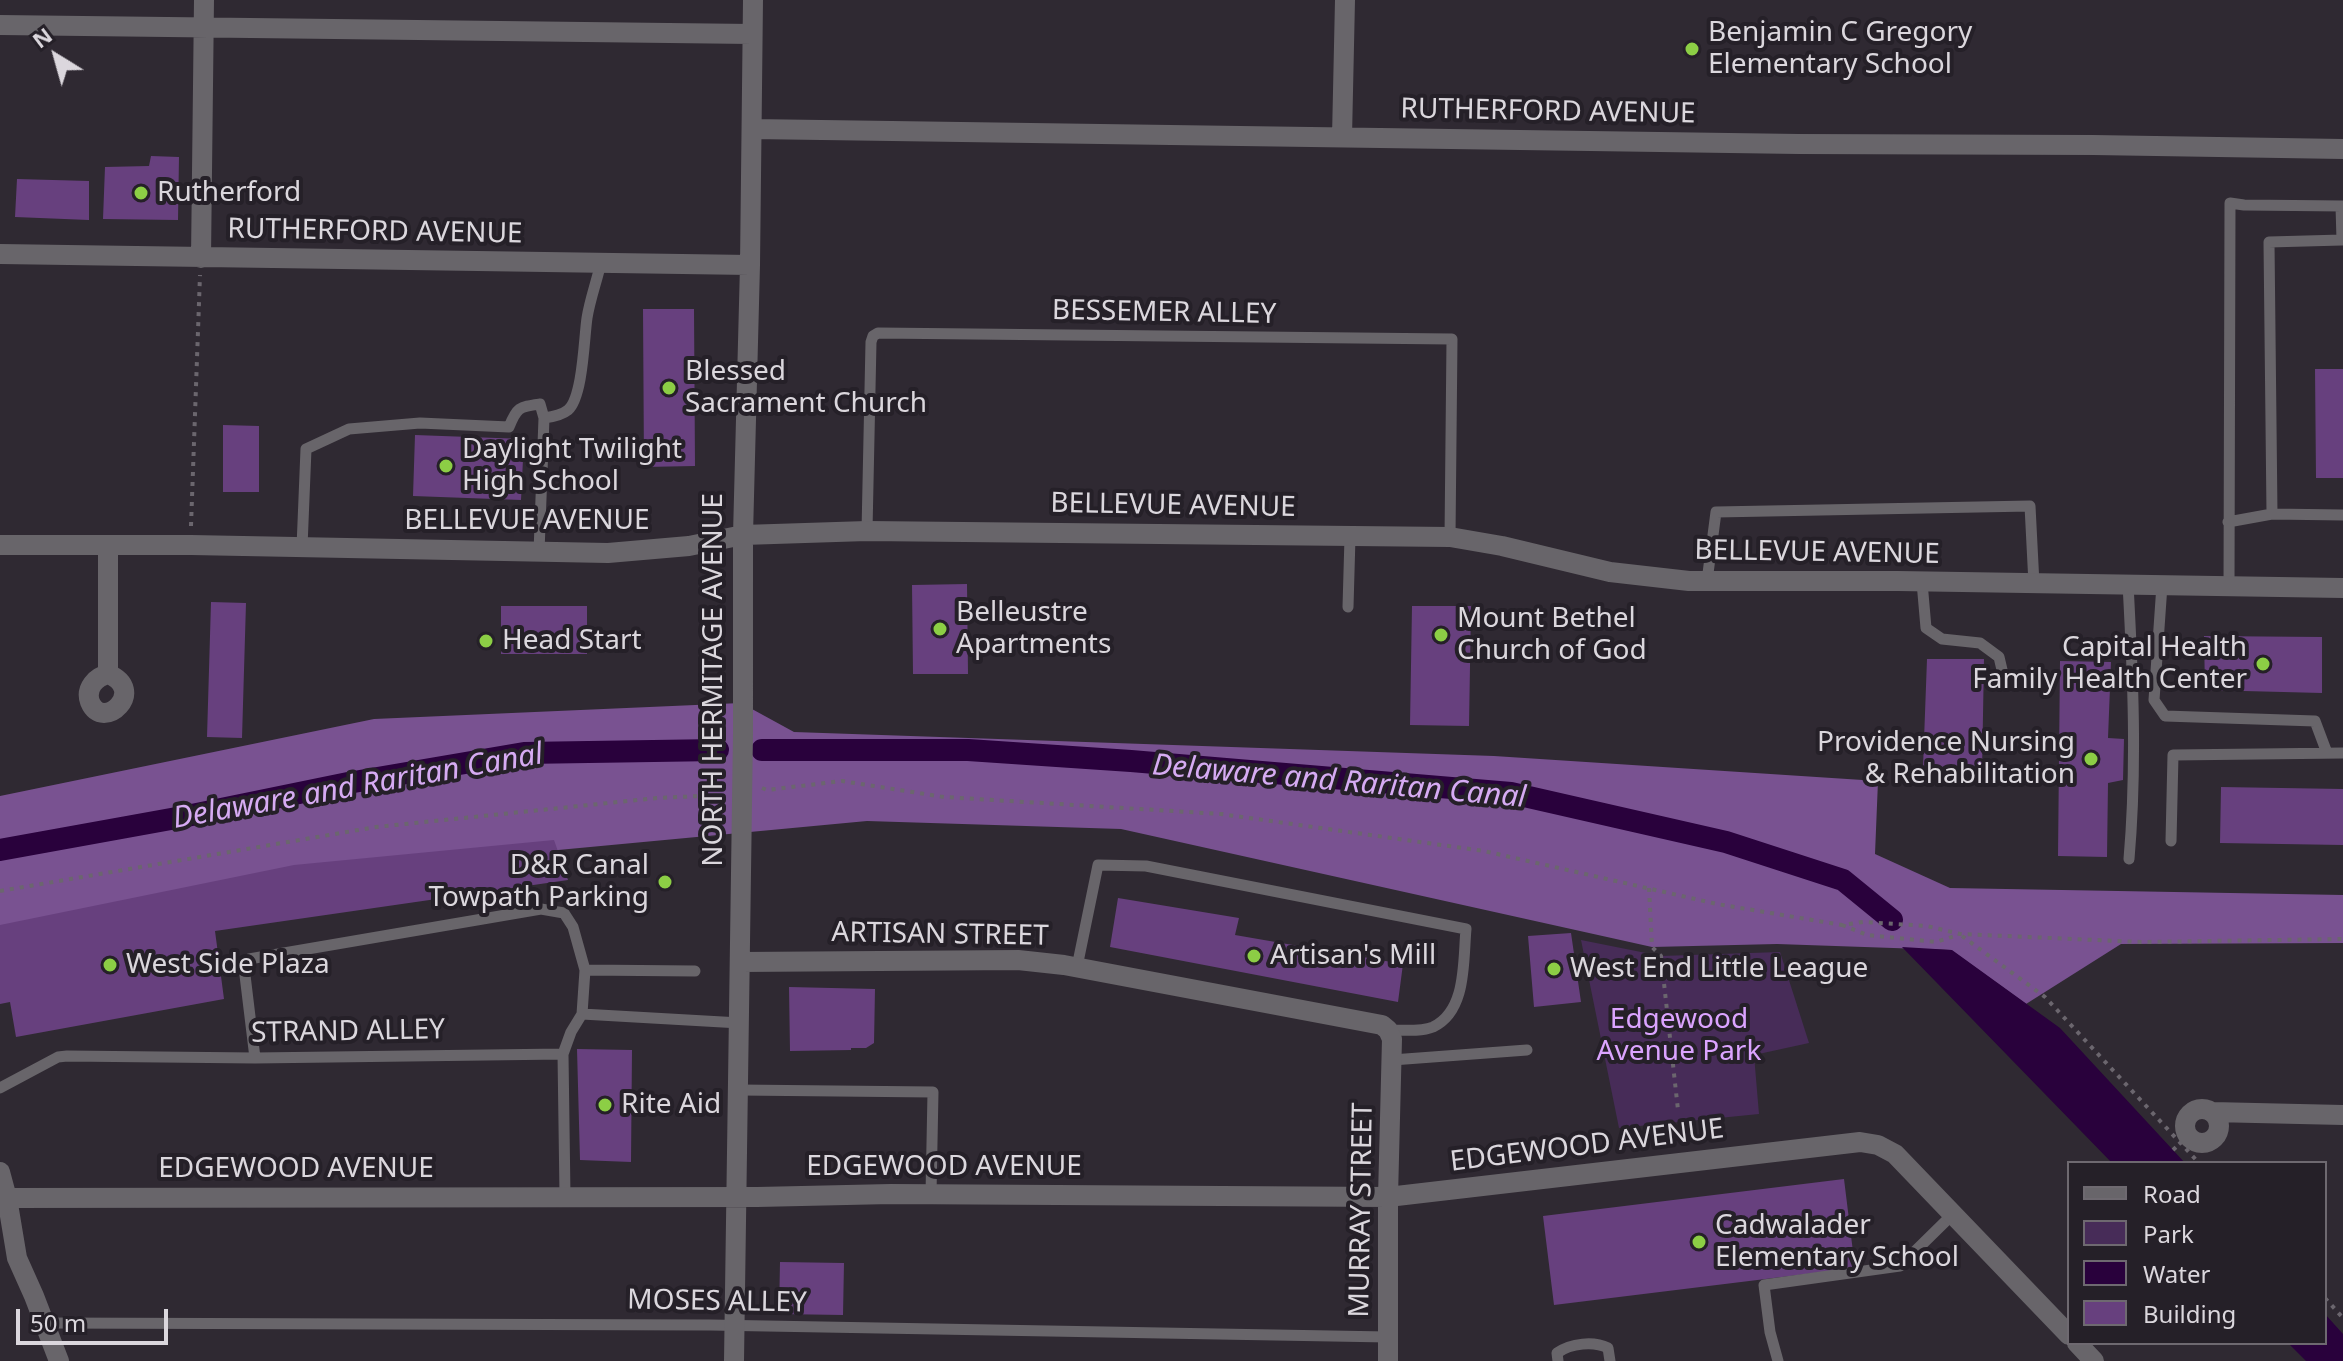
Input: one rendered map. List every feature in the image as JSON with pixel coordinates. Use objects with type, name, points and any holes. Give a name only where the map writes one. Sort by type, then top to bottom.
[{"type":"street","points":[[201,258],[204,0]]},
{"type":"street","name":"NORTH HERMITAGE AVENUE","points":[[734,1361],[741,962],[750,783],[743,733],[743,535],[753,0]]},
{"type":"street","points":[[1342,137],[1345,0]]},
{"type":"street","points":[[0,25],[752,34]]},
{"type":"street","name":"RUTHERFORD AVENUE","points":[[752,129],[2343,149]]},
{"type":"street","name":"RUTHERFORD AVENUE","points":[[0,254],[750,265]]},
{"type":"street","name":"BELLEVUE AVENUE","points":[[0,545],[191,545],[608,553],[689,546],[743,535],[867,531],[1450,537],[1649,578],[2343,588]]},
{"type":"street","points":[[108,546],[108,674]]},
{"type":"street","name":"ARTISAN STREET","points":[[741,962],[1018,960],[1077,967],[1299,1008],[1382,1025],[1388,1030]]},
{"type":"street","points":[[1388,1030],[1392,1039],[1392,1060]]},
{"type":"street","name":"MURRAY STREET","points":[[1388,1361],[1392,1060]]},
{"type":"street","points":[[2180,1143],[2212,1140],[2219,1123],[2212,1112],[2343,1115]]},
{"type":"street","name":"EDGEWOOD AVENUE","points":[[7,1198],[931,1194],[1388,1197],[1860,1142],[1878,1145],[1895,1154],[1954,1213]]},
{"type":"street","points":[[0,1172],[7,1198],[8,1252],[45,1323],[59,1361]]},
{"type":"street","points":[[1954,1213],[2067,1333]]},
{"type":"street","points":[[2079,1345],[2094,1361]]},
{"type":"lane","points":[[2229,587],[2230,203],[2342,206],[2342,240],[2269,242],[2272,514]]},
{"type":"lane","points":[[544,418],[569,409],[575,398],[584,356],[587,317],[601,262]]},
{"type":"lane","name":"BESSEMER ALLEY","points":[[867,531],[871,342],[878,333],[1452,339],[1450,537]]},
{"type":"lane","points":[[302,547],[306,449],[349,429],[420,423],[509,427],[521,407],[540,404],[544,418],[539,552]]},
{"type":"lane","points":[[1707,581],[1716,512],[2030,506],[2034,584]]},
{"type":"lane","points":[[2228,522],[2272,514],[2343,515]]},
{"type":"lane","points":[[1348,607],[1350,537]]},
{"type":"lane","points":[[1922,582],[1926,628],[1942,639],[1980,643],[1999,657],[2003,674]]},
{"type":"lane","points":[[2128,584],[2134,705],[2133,818],[2129,859]]},
{"type":"lane","points":[[2162,585],[2154,700],[2165,716],[2315,721],[2327,753]]},
{"type":"lane","points":[[2171,841],[2173,755],[2343,753]]},
{"type":"lane","points":[[1077,967],[1098,865],[1146,866],[1466,929],[1457,1001],[1448,1017],[1431,1028],[1388,1030]]},
{"type":"lane","points":[[255,1058],[244,967],[249,959],[541,909],[564,913],[573,927],[585,970],[582,1014],[563,1054],[565,1196]]},
{"type":"lane","points":[[585,970],[695,971]]},
{"type":"lane","points":[[582,1014],[714,1019],[740,1023]]},
{"type":"lane","points":[[1392,1060],[1527,1050]]},
{"type":"lane","name":"STRAND ALLEY","points":[[0,1088],[58,1057],[67,1056],[255,1058],[563,1054]]},
{"type":"lane","points":[[739,1090],[933,1092],[931,1194]]},
{"type":"lane","points":[[1778,1361],[1770,1332],[1764,1285],[1900,1266],[1954,1213]]},
{"type":"lane","name":"MOSES ALLEY","points":[[45,1323],[460,1323],[1388,1337]]},
{"type":"lane","points":[[1558,1361],[1557,1353],[1564,1348],[1598,1343],[1608,1348],[1610,1361]]},
{"type":"path","points":[[191,545],[201,258]]},
{"type":"path","points":[[750,783],[767,790],[842,781],[944,797],[1221,814],[1484,851],[1717,904],[1842,925],[1867,935],[1936,942],[1960,934]]},
{"type":"path","points":[[0,891],[376,827],[657,798],[723,795]]},
{"type":"path","points":[[1649,888],[1652,947],[1661,956],[1678,1110]]},
{"type":"path","points":[[1842,925],[1863,922],[1927,926],[1960,934],[2141,942],[2343,939]]},
{"type":"path","points":[[1960,934],[2045,997],[2197,1161]]},
{"type":"path","points":[[2327,1300],[2343,1318]]},
{"type":"green space","name":"Edgewood Avenue Park","points":[[1581,940],[1661,956],[1780,952],[1809,1043],[1754,1055],[1759,1114],[1619,1128]]},
{"type":"shaded area","points":[[741,703],[794,732],[1494,756],[1878,781],[1875,854],[1950,888],[2343,895],[2343,943],[2121,944],[2026,1004],[1951,950],[1777,944],[1652,947],[1121,829],[867,821],[324,872],[0,933],[0,796],[374,719]]},
{"type":"water","points":[[1902,947],[1952,950],[2060,1028],[2183,1161],[2110,1161]]},
{"type":"water","points":[[2327,1316],[2343,1334],[2343,1361],[2306,1361],[2290,1345],[2327,1345]]},
{"type":"building","name":"Rutherford","points":[[151,156],[179,157],[178,220],[103,219],[105,167],[149,166]]},
{"type":"building","points":[[17,179],[89,181],[89,220],[15,217]]},
{"type":"building","name":"Blessed Sacrament Church","points":[[643,309],[694,309],[695,466],[644,467]]},
{"type":"building","points":[[2315,369],[2343,369],[2343,478],[2316,478]]},
{"type":"building","points":[[223,425],[259,426],[259,492],[223,492]]},
{"type":"building","points":[[415,435],[524,439],[521,500],[413,496]]},
{"type":"building","name":"Belleustre Apartments","points":[[967,584],[968,674],[913,674],[912,585]]},
{"type":"building","points":[[211,602],[246,603],[242,738],[207,737]]},
{"type":"building","points":[[501,606],[587,606],[587,654],[501,654]]},
{"type":"building","points":[[1412,606],[1471,606],[1469,726],[1410,725]]},
{"type":"building","name":"Capital Health Family Health Center","points":[[2204,636],[2322,637],[2322,693],[2205,690]]},
{"type":"building","points":[[1927,659],[1984,659],[1982,771],[1923,767]]},
{"type":"building","name":"Providence Nursing & Rehabilitation","points":[[2060,661],[2111,662],[2108,738],[2124,739],[2123,780],[2108,783],[2107,857],[2058,856]]},
{"type":"building","points":[[2221,787],[2343,789],[2343,845],[2220,843]]},
{"type":"building","name":"West Side Plaza","points":[[554,840],[568,880],[215,931],[224,999],[16,1037],[10,1002],[0,1004],[0,925],[294,865]]},
{"type":"building","name":"Artisan's Mill","points":[[1118,898],[1239,918],[1235,935],[1403,964],[1398,1002],[1110,947]]},
{"type":"building","name":"West End Little League","points":[[1571,933],[1581,1002],[1534,1007],[1528,936]]},
{"type":"building","points":[[789,987],[875,989],[874,1043],[866,1048],[851,1050],[790,1051]]},
{"type":"building","name":"Rite Aid","points":[[577,1049],[632,1050],[631,1162],[580,1160]]},
{"type":"building","name":"Cadwalader Elementary School","points":[[1844,1179],[1855,1268],[1554,1305],[1543,1216]]},
{"type":"building","points":[[780,1262],[844,1263],[843,1315],[779,1314]]},
{"type":"waterway","name":"Delaware and Raritan Canal","points":[[0,850],[348,783],[524,753],[718,750]]},
{"type":"waterway","name":"Delaware and Raritan Canal","points":[[762,750],[968,750],[1511,793],[1726,842],[1843,880],[1892,920]]},
{"type":"place","name":"Benjamin C Gregory Elementary School","points":[[1692,49]]},
{"type":"place","name":"Rutherford","points":[[141,193]]},
{"type":"place","name":"Blessed Sacrament Church","points":[[669,388]]},
{"type":"place","name":"Daylight Twilight High School","points":[[446,466]]},
{"type":"place","name":"Belleustre Apartments","points":[[940,629]]},
{"type":"place","name":"Mount Bethel Church of God","points":[[1441,635]]},
{"type":"place","name":"Head Start","points":[[486,641]]},
{"type":"place","name":"Capital Health Family Health Center","points":[[2263,664]]},
{"type":"place","name":"Providence Nursing & Rehabilitation","points":[[2091,759]]},
{"type":"place","name":"D&R Canal Towpath Parking","points":[[665,882]]},
{"type":"place","name":"Artisan's Mill","points":[[1254,956]]},
{"type":"place","name":"West Side Plaza","points":[[110,965]]},
{"type":"place","name":"West End Little League","points":[[1554,969]]},
{"type":"place","name":"Rite Aid","points":[[605,1105]]},
{"type":"place","name":"Cadwalader Elementary School","points":[[1699,1242]]}]
